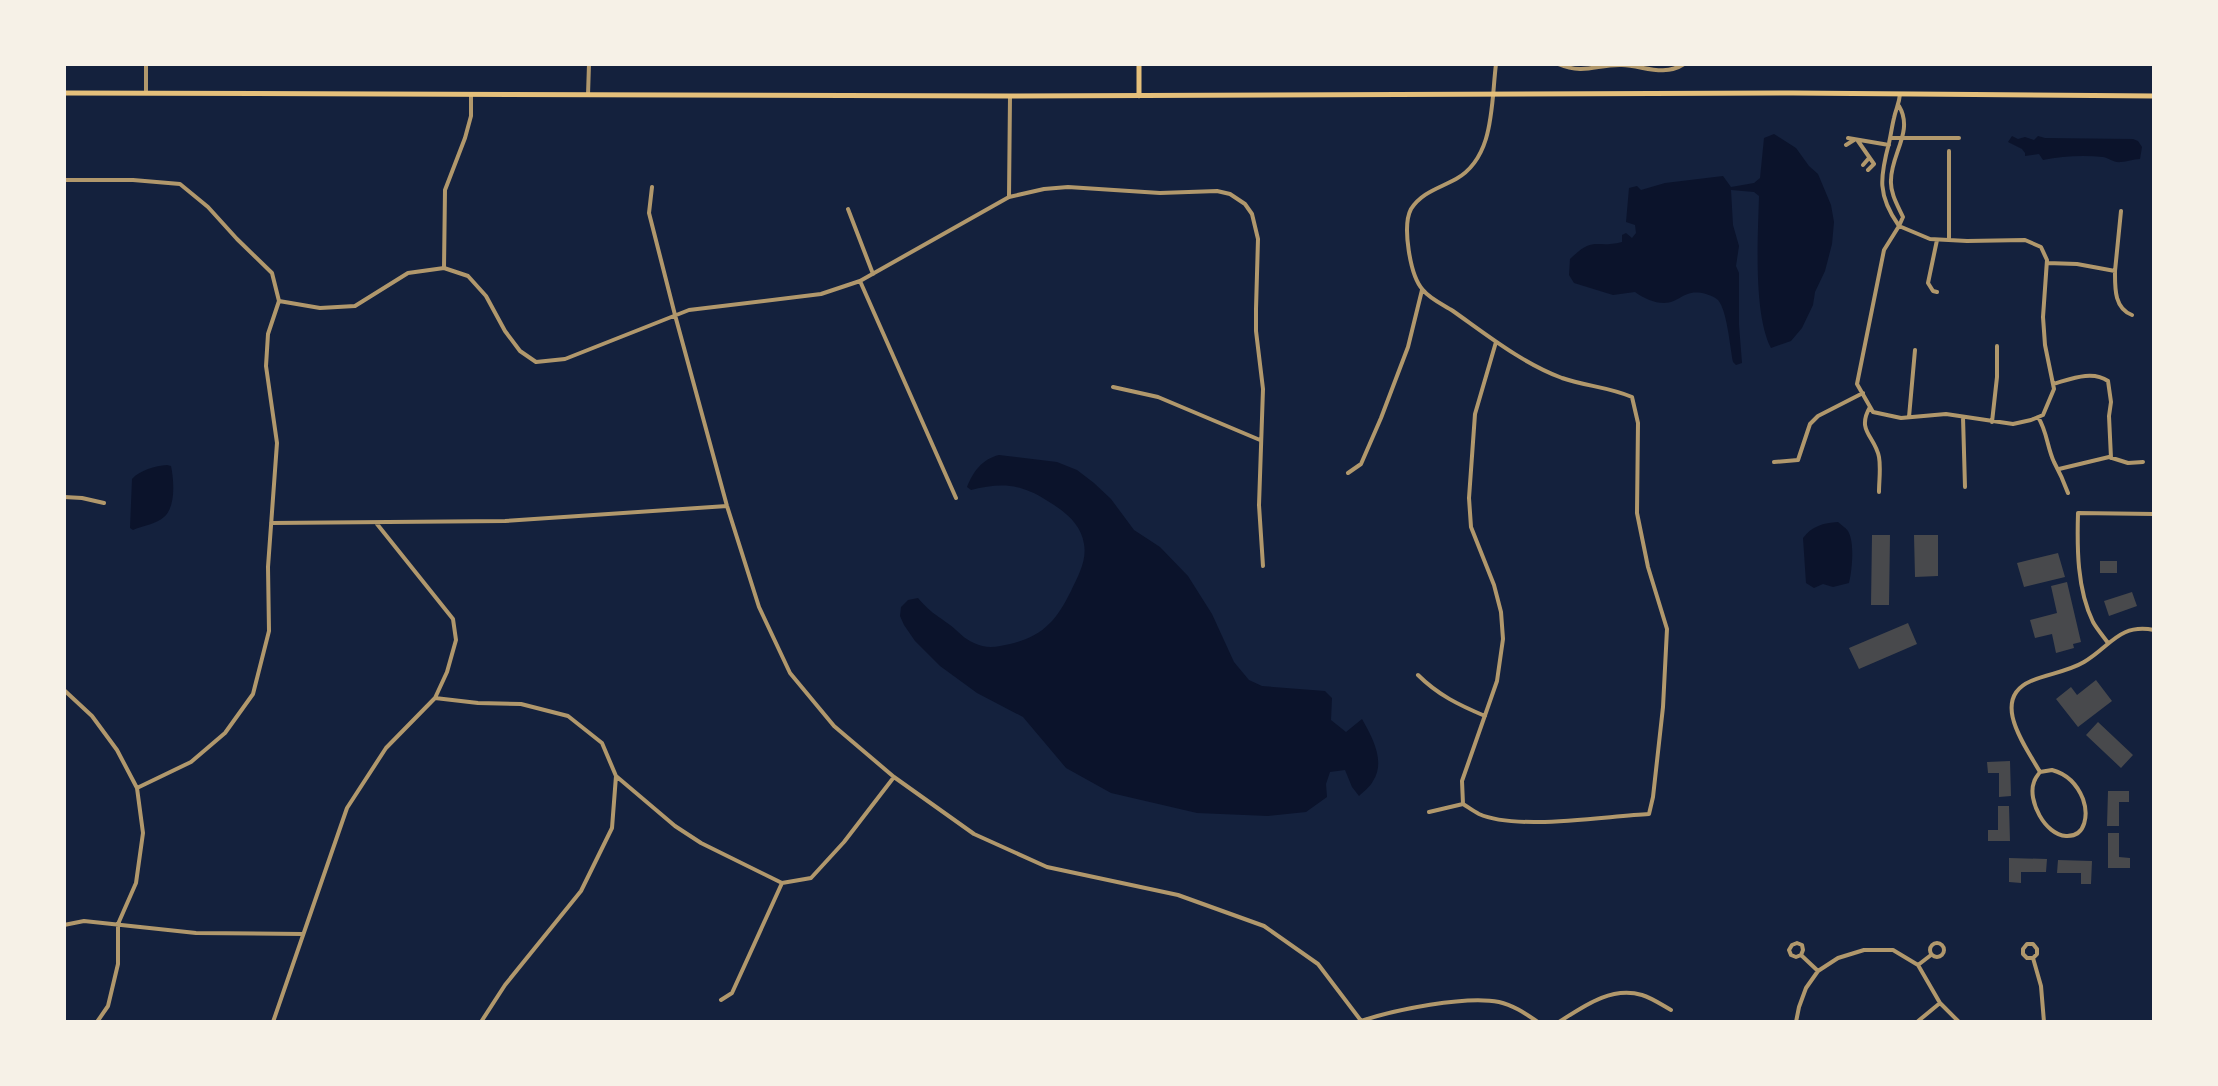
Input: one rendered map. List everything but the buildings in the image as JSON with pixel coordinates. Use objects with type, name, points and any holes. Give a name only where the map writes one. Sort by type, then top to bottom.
[{"type":"main road","points":[[1139,64],[1139,96]]},
{"type":"main road","points":[[64,93],[2154,96]]},
{"type":"street","points":[[146,64],[146,93]]},
{"type":"street","points":[[588,95],[589,64]]},
{"type":"street","points":[[1429,812],[1463,804],[1480,814],[1506,821],[1541,822],[1649,814],[1663,707],[1667,629],[1648,567],[1637,513],[1638,423],[1632,397],[1562,377],[1496,342],[1422,290],[1411,261],[1406,235],[1410,211],[1423,195],[1460,177],[1477,162],[1489,132],[1496,64]]},
{"type":"street","points":[[1558,64],[1588,70],[1620,64],[1666,71],[1684,64]]},
{"type":"street","points":[[444,268],[445,190],[471,116],[471,94]]},
{"type":"street","points":[[1899,106],[1905,128],[1890,182],[1903,217],[1899,226],[1884,250],[1857,384],[1873,412],[1901,418],[1946,414],[2013,424],[2043,415],[2054,389],[2045,345],[2043,317],[2047,263],[2041,247],[2025,240],[1930,239],[1899,226],[1883,194],[1882,167],[1900,94]]},
{"type":"street","points":[[1009,197],[1010,96]]},
{"type":"street","points":[[1890,138],[1959,138]]},
{"type":"street","points":[[1853,139],[1889,145]]},
{"type":"street","points":[[1846,145],[1853,139]]},
{"type":"street","points":[[1853,139],[1874,164],[1868,170]]},
{"type":"street","points":[[1949,151],[1949,240]]},
{"type":"street","points":[[1859,155],[1865,152]]},
{"type":"street","points":[[1863,165],[1869,158]]},
{"type":"street","points":[[64,180],[180,184],[208,207],[272,273],[279,301],[268,334],[266,366],[277,443],[268,567],[269,631],[253,694],[225,733],[191,762],[137,788]]},
{"type":"street","points":[[652,187],[649,213],[675,315],[727,506],[761,613],[790,673],[834,726],[894,777],[974,834],[1047,867],[1178,895],[1264,926],[1318,964],[1362,1021],[1386,1013],[1478,999],[1502,1002],[1538,1022]]},
{"type":"street","points":[[279,301],[320,308],[355,306],[408,273],[444,268],[468,276],[486,296],[520,351],[536,362],[565,359],[689,310],[821,294],[860,281],[1009,197],[1044,189],[1088,187],[1160,193],[1217,191],[1238,198],[1245,204],[1256,225],[1258,239],[1256,309],[1263,389],[1259,505],[1263,566]]},
{"type":"street","points":[[848,209],[873,274]]},
{"type":"street","points":[[2121,211],[2115,271],[2117,300],[2125,313],[2132,315]]},
{"type":"street","points":[[1937,240],[1928,283],[1937,292]]},
{"type":"street","points":[[2047,263],[2077,264],[2115,271]]},
{"type":"street","points":[[860,281],[956,498]]},
{"type":"street","points":[[1348,473],[1361,464],[1381,418],[1408,347],[1422,290]]},
{"type":"street","points":[[1463,804],[1462,781],[1497,681],[1503,639],[1501,612],[1494,585],[1471,527],[1469,498],[1475,414],[1496,342]]},
{"type":"street","points":[[1992,422],[1997,346]]},
{"type":"street","points":[[1909,417],[1915,350]]},
{"type":"street","points":[[2053,384],[2095,375],[2108,381],[2111,458]]},
{"type":"street","points":[[1113,387],[1158,397],[1261,440]]},
{"type":"street","points":[[1774,462],[1798,460],[1810,424],[1818,416],[1863,393]]},
{"type":"street","points":[[1870,407],[1864,422],[1879,456],[1879,492]]},
{"type":"street","points":[[1963,417],[1965,487]]},
{"type":"street","points":[[2038,417],[2045,427],[2051,453],[2068,493]]},
{"type":"street","points":[[2059,469],[2099,458],[2143,462]]},
{"type":"street","points":[[64,497],[104,503]]},
{"type":"street","points":[[271,523],[505,521],[727,506]]},
{"type":"street","points":[[2108,643],[2093,621],[2084,591],[2077,553],[2078,513],[2154,514]]},
{"type":"street","points":[[273,1022],[347,808],[386,748],[435,698],[447,672],[456,640],[453,619],[377,524]]},
{"type":"street","points":[[2040,772],[2012,719],[2012,703],[2019,690],[2027,683],[2083,663],[2125,631],[2142,627],[2154,630]]},
{"type":"street","points":[[1418,675],[1451,702],[1485,716]]},
{"type":"street","points":[[64,690],[92,716],[118,751],[137,788],[143,833],[136,883],[118,924],[118,964],[108,1006],[97,1022]]},
{"type":"street","points":[[435,698],[521,704],[568,716],[602,743],[616,776],[675,826],[701,843],[782,883],[811,878],[844,842],[894,777]]},
{"type":"street","points":[[2052,770],[2062,773],[2080,792],[2086,821],[2079,832],[2067,836],[2056,833],[2037,810],[2033,783],[2040,772],[2052,770]]},
{"type":"street","points":[[481,1022],[505,985],[581,891],[612,828],[616,776]]},
{"type":"street","points":[[721,1000],[732,993],[782,883]]},
{"type":"street","points":[[64,925],[84,921],[196,933],[303,934]]},
{"type":"street","points":[[1796,1022],[1806,988],[1818,971],[1838,958],[1864,950],[1893,950],[1918,965],[1940,1003],[1959,1022]]},
{"type":"street","points":[[1801,955],[1818,971]]},
{"type":"street","points":[[1918,965],[1931,955]]},
{"type":"street","points":[[2033,958],[2041,986],[2044,1022]]},
{"type":"street","points":[[1559,1022],[1583,1006],[1614,992],[1643,995],[1671,1010]]},
{"type":"street","points":[[1917,1022],[1940,1003]]},
{"type":"water","points":[[1774,134],[1796,148],[1818,174],[1831,205],[1834,222],[1832,244],[1813,305],[1802,328],[1791,341],[1771,348],[1765,333],[1758,274],[1759,196],[1754,192],[1731,190],[1733,225],[1739,246],[1736,266],[1739,273],[1742,363],[1736,365],[1733,362],[1724,312],[1714,297],[1692,293],[1660,303],[1635,292],[1613,295],[1574,283],[1569,275],[1570,259],[1578,252],[1590,245],[1622,242],[1622,235],[1626,233],[1632,238],[1636,233],[1635,225],[1626,222],[1629,188],[1637,186],[1641,190],[1665,183],[1723,176],[1731,187],[1754,183],[1760,178],[1764,138]]},
{"type":"water","points":[[2012,136],[2034,140],[2038,136],[2133,139],[2142,147],[2140,159],[2123,162],[2088,156],[2043,160],[2039,154],[2025,156],[2022,149],[2008,142]]},
{"type":"water","points":[[999,455],[1057,462],[1077,470],[1094,483],[1111,499],[1134,530],[1160,547],[1188,576],[1212,614],[1234,662],[1249,680],[1262,686],[1325,691],[1332,698],[1331,720],[1346,732],[1362,719],[1378,757],[1377,773],[1369,787],[1359,796],[1345,770],[1330,772],[1326,784],[1327,797],[1306,812],[1268,816],[1197,813],[1111,793],[1066,768],[1023,717],[977,693],[940,666],[904,625],[900,616],[901,607],[908,600],[918,598],[974,643],[996,647],[1031,637],[1047,626],[1060,611],[1083,562],[1085,550],[1079,530],[1070,518],[1037,494],[1001,486],[971,490],[967,487],[979,467]]},
{"type":"water","points":[[171,466],[173,486],[168,513],[133,530],[130,528],[132,479],[148,469]]},
{"type":"water","points":[[1838,522],[1848,531],[1852,542],[1849,583],[1833,587],[1823,584],[1814,588],[1806,583],[1803,538],[1818,526]]}]
